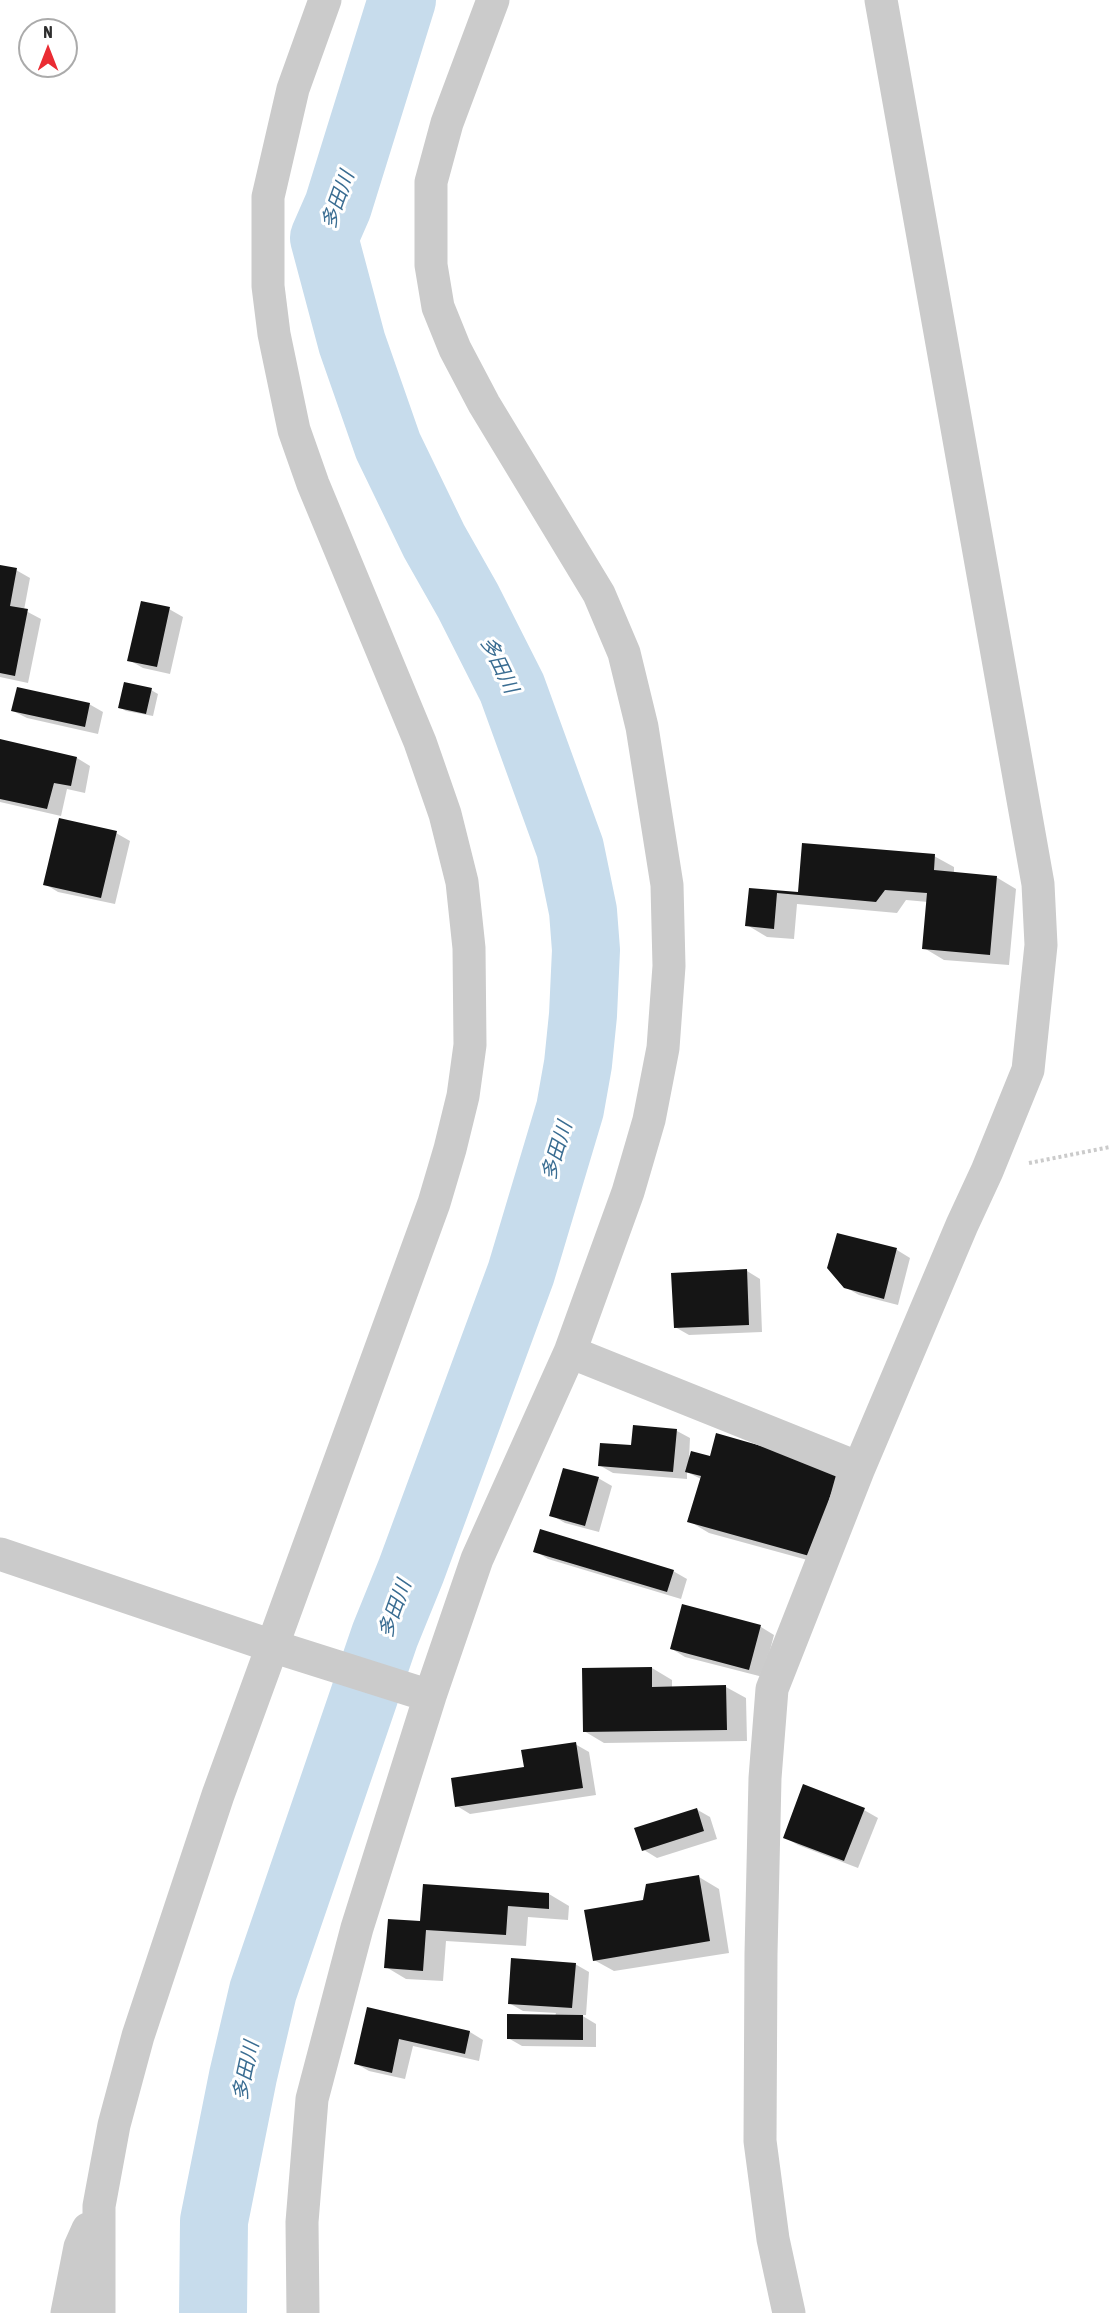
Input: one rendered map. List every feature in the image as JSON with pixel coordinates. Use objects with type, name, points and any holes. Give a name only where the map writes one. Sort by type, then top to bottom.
[{"type":"street","points":[[99,2313],[99,2206],[114,2125],[138,2036],[218,1795],[284,1649],[434,1203],[463,1096],[470,1045],[469,948],[462,882],[445,814],[420,742],[313,484],[294,430],[274,334],[268,286],[268,197],[292,89],[325,0]]},
{"type":"street","points":[[303,2313],[302,2222],[312,2099],[419,1692],[570,1352],[628,1191],[649,1120],[663,1048],[669,966],[667,885],[642,728],[624,652],[599,594],[484,404],[455,349],[438,307],[431,265],[431,182],[447,123],[493,0]]},
{"type":"street","points":[[789,2313],[773,2238],[760,2141],[765,1778],[772,1689],[859,1467],[987,1171],[1028,1070],[1041,945],[1038,884],[881,0]]},
{"type":"street","points":[[570,1352],[859,1467]]},
{"type":"street","points":[[0,1554],[419,1692]]},
{"type":"street","points":[[68,2313],[80,2247],[99,2206]]},
{"type":"path","points":[[987,1171],[1110,1147]]},
{"type":"building","points":[[0,565],[17,568],[10,606],[28,609],[15,676],[0,673]]},
{"type":"building","points":[[141,601],[170,607],[157,667],[127,661]]},
{"type":"building","points":[[124,682],[152,688],[146,714],[118,708]]},
{"type":"building","points":[[17,687],[90,703],[85,727],[11,711]]},
{"type":"building","points":[[0,739],[77,757],[71,786],[54,783],[47,809],[0,799]]},
{"type":"building","points":[[59,818],[117,831],[101,898],[43,885]]},
{"type":"building","points":[[802,843],[935,854],[934,870],[997,876],[990,955],[922,949],[927,893],[885,890],[876,902],[777,893],[774,929],[745,926],[749,888],[798,892]]},
{"type":"building","points":[[837,1233],[897,1248],[884,1299],[844,1288],[827,1268]]},
{"type":"building","points":[[747,1269],[749,1325],[674,1328],[671,1273]]},
{"type":"building","points":[[633,1425],[677,1429],[673,1472],[598,1466],[600,1443],[631,1445]]},
{"type":"building","points":[[716,1433],[838,1468],[813,1557],[687,1522],[701,1476],[685,1472],[691,1451],[710,1456]]},
{"type":"building","points":[[563,1468],[599,1477],[585,1526],[549,1516]]},
{"type":"building","points":[[540,1529],[674,1570],[667,1592],[533,1552]]},
{"type":"building","points":[[682,1604],[761,1625],[749,1670],[670,1649]]},
{"type":"building","points":[[652,1667],[652,1687],[726,1685],[727,1730],[583,1732],[582,1668]]},
{"type":"building","points":[[576,1742],[583,1788],[455,1807],[451,1778],[524,1767],[521,1750]]},
{"type":"building","points":[[803,1784],[865,1808],[844,1861],[783,1838]]},
{"type":"building","points":[[697,1808],[704,1831],[642,1851],[634,1828]]},
{"type":"building","points":[[699,1875],[710,1941],[593,1961],[584,1910],[643,1900],[646,1884]]},
{"type":"building","points":[[423,1884],[549,1893],[549,1909],[508,1906],[506,1935],[426,1930],[423,1971],[384,1968],[388,1919],[420,1921]]},
{"type":"building","points":[[511,1958],[576,1963],[572,2008],[508,2004]]},
{"type":"building","points":[[367,2007],[470,2031],[465,2054],[399,2039],[392,2073],[354,2064]]},
{"type":"building","points":[[507,2014],[583,2015],[583,2040],[507,2039]]},
{"type":"waterway","name":"多田川","points":[[213,2313],[214,2221],[243,2076],[263,1991],[385,1635],[411,1571],[521,1273],[570,1109],[583,1015],[586,950],[583,911],[570,848],[512,688],[468,601],[434,541],[388,446],[352,343],[324,238],[338,206],[402,0]]}]
